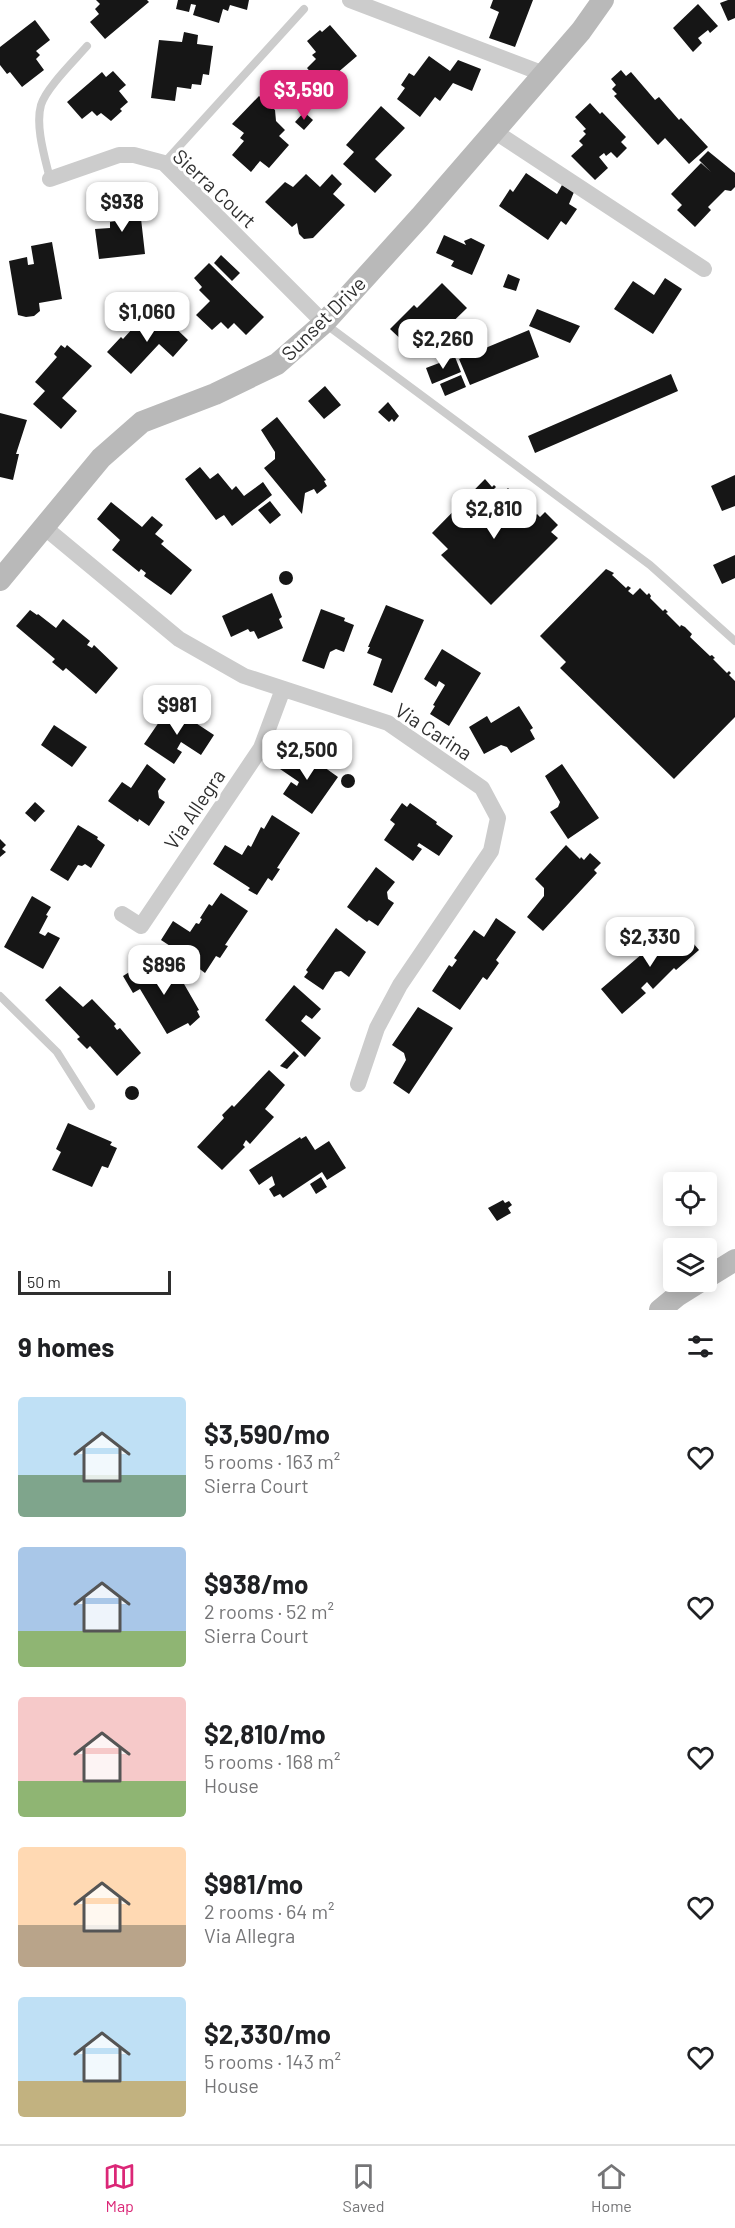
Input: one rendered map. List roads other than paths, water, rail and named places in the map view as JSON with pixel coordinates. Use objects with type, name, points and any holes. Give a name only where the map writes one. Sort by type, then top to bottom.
[{"type":"main road","name":"Sunset Drive","points":[[0,580],[101,458],[142,422],[215,394],[277,364],[324,323],[544,74],[581,31],[603,0]]},
{"type":"main road","points":[[717,1271],[735,1260]]},
{"type":"main road","points":[[660,1310],[683,1292]]},
{"type":"street","points":[[350,0],[544,74]]},
{"type":"street","points":[[494,131],[704,269]]},
{"type":"street","name":"Sierra Court","points":[[50,179],[119,155],[134,155],[164,164],[324,323]]},
{"type":"street","name":"Via Carina","points":[[45,527],[179,639],[244,676],[388,723],[482,788],[498,818],[491,851],[400,985],[376,1028],[358,1084]]},
{"type":"street","name":"Via Allegra","points":[[122,914],[141,926],[261,748],[283,690]]},
{"type":"lane","points":[[164,164],[304,9]]},
{"type":"lane","points":[[50,179],[40,137],[41,105],[53,84],[87,46]]},
{"type":"lane","points":[[324,323],[650,564],[735,641]]},
{"type":"lane","points":[[0,996],[57,1052],[91,1106]]}]
